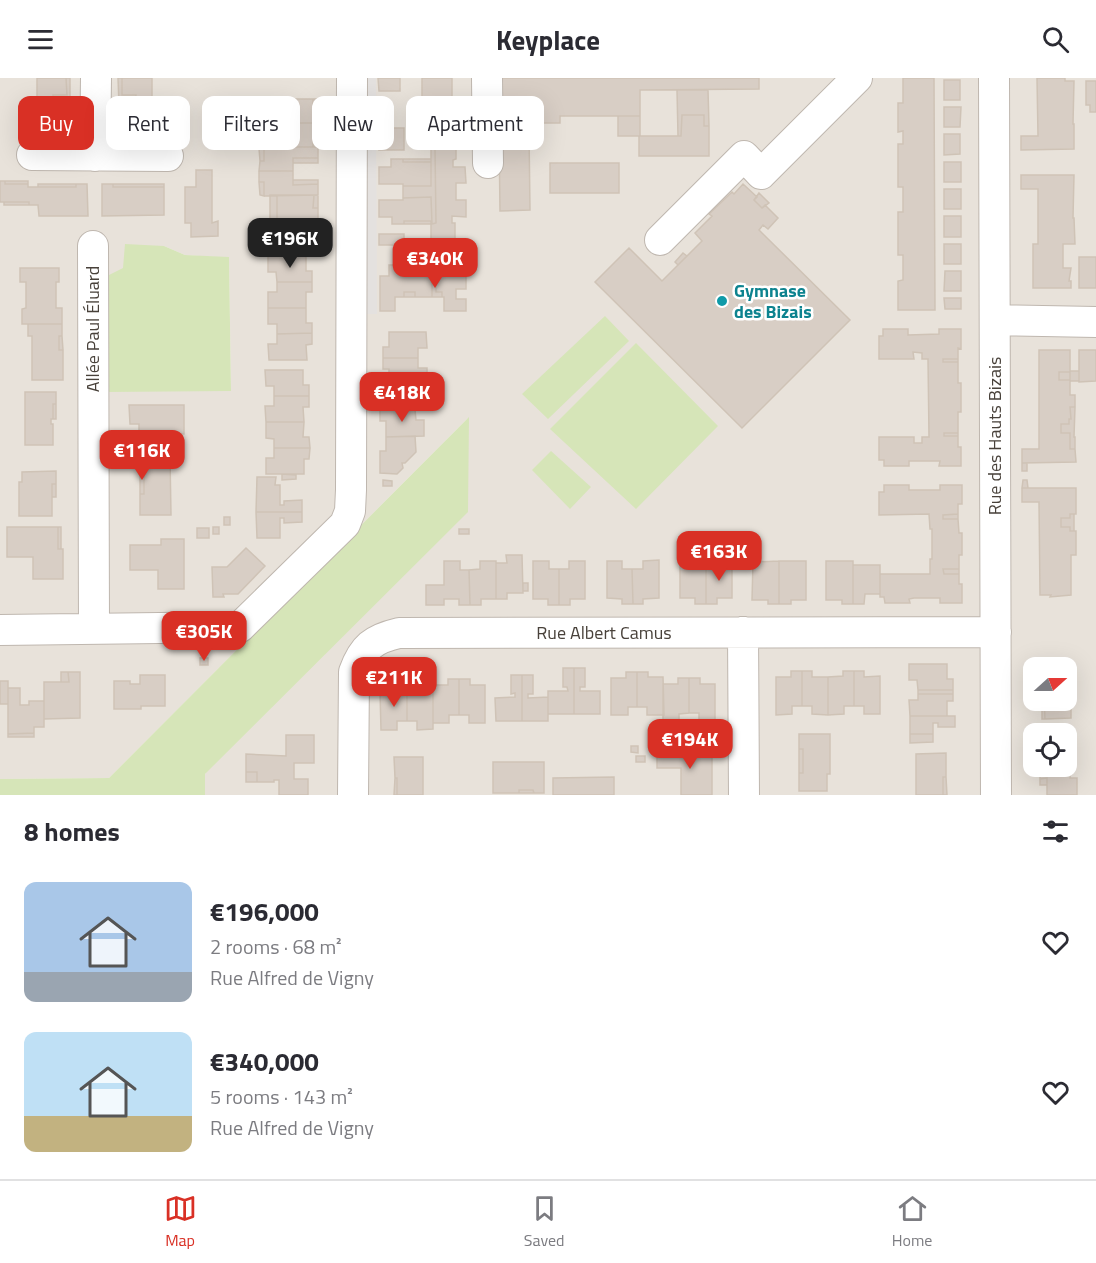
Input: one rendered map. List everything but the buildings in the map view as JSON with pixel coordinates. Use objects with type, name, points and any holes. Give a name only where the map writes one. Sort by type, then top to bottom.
[{"type":"street","points":[[95,156],[96,78]]},
{"type":"street","points":[[0,630],[240,627],[345,524],[350,511],[351,490],[352,78]]},
{"type":"street","points":[[487,78],[488,163]]},
{"type":"street","points":[[660,240],[744,156],[761,174],[857,78]]},
{"type":"street","name":"Rue des Hauts Bizais","points":[[994,78],[996,795]]},
{"type":"street","points":[[32,155],[168,156]]},
{"type":"street","name":"Allée Paul Éluard","points":[[93,246],[94,629]]},
{"type":"street","points":[[995,320],[1096,322]]},
{"type":"street","points":[[743,632],[744,795]]},
{"type":"street","name":"Rue Albert Camus","points":[[353,795],[354,672],[366,648],[376,640],[387,636],[399,633],[996,632]]},
{"type":"shaded area","points":[[0,78],[1096,78],[1096,795],[205,795],[205,774],[468,418],[109,778],[0,779]],"holes":[[[164,246],[185,255],[229,258],[231,391]]]},
{"type":"shaded area","points":[[360,78],[376,78],[376,96],[360,96]]},
{"type":"shaded area","points":[[360,150],[376,150],[377,314],[360,314]]},
{"type":"green space","points":[[125,244],[164,246],[185,255],[229,257],[231,391],[107,392],[107,276],[123,268]]},
{"type":"green space","points":[[605,316],[629,341],[548,419],[522,394]]},
{"type":"green space","points":[[636,343],[718,426],[636,509],[550,429]]},
{"type":"green space","points":[[469,417],[468,512],[205,774],[205,795],[0,795],[0,779],[109,778]]},
{"type":"green space","points":[[551,451],[591,487],[570,509],[532,470]]},
{"type":"place","name":"Gymnase des Bizais","points":[[722,301]]}]
